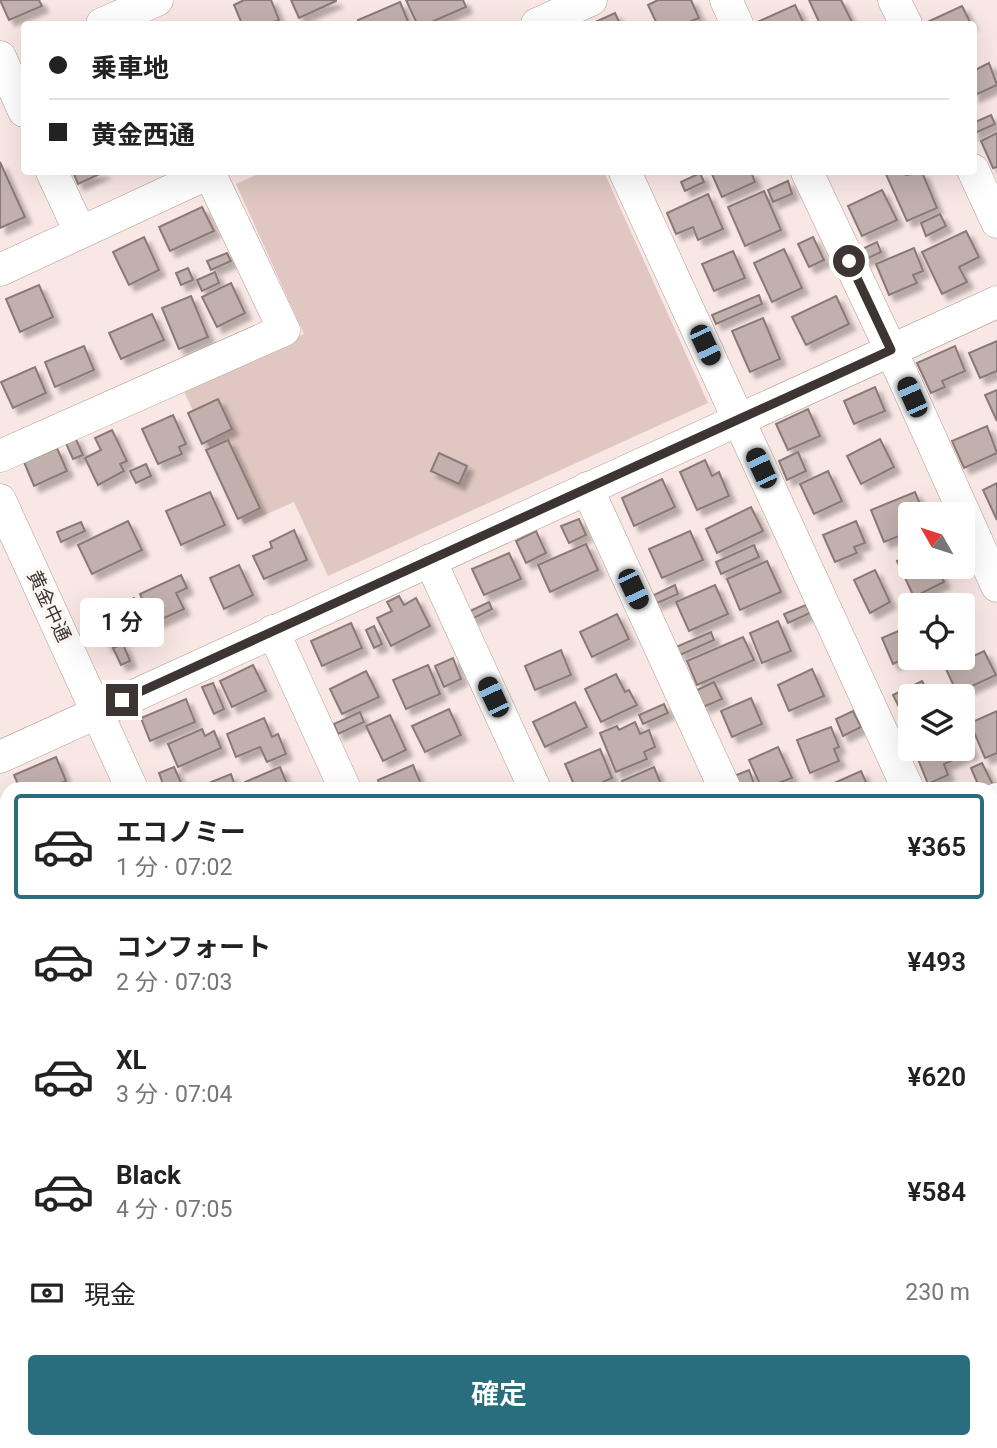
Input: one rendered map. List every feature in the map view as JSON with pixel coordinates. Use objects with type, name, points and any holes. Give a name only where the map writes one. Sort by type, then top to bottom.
[{"type":"street","points":[[109,21],[157,0]]},
{"type":"street","points":[[549,16],[591,0]]},
{"type":"street","points":[[726,0],[736,21]]},
{"type":"street","points":[[894,0],[904,21]]},
{"type":"street","points":[[10,61],[21,100]]},
{"type":"street","points":[[53,175],[80,232]]},
{"type":"street","points":[[0,270],[204,175]]},
{"type":"street","points":[[0,456],[284,330],[211,175]]},
{"type":"street","points":[[626,175],[905,782]]},
{"type":"street","points":[[808,175],[997,586]]},
{"type":"street","points":[[975,175],[997,222]]},
{"type":"street","points":[[0,757],[997,302]]},
{"type":"street","points":[[587,488],[722,782]]},
{"type":"street","name":"黄金中通","points":[[0,500],[9,545],[97,711],[129,782]]},
{"type":"street","points":[[429,560],[533,782]]},
{"type":"street","points":[[273,631],[342,782]]},
{"type":"shaded area","points":[[256,175],[605,175],[708,403],[328,576],[294,502],[244,524],[183,389],[304,334],[236,184]]},
{"type":"building","points":[[0,0],[39,0],[42,6],[9,20]]},
{"type":"building","points":[[244,0],[271,0],[279,20],[241,21],[234,5]]},
{"type":"building","points":[[291,0],[336,0],[336,1],[299,18]]},
{"type":"building","points":[[406,0],[463,0],[466,7],[434,21],[416,21]]},
{"type":"building","points":[[658,0],[691,0],[699,18],[692,21],[656,21],[648,5]]},
{"type":"building","points":[[809,0],[841,0],[852,21],[819,21]]},
{"type":"building","points":[[400,2],[408,21],[358,21]]},
{"type":"building","points":[[795,5],[803,21],[759,21]]},
{"type":"building","points":[[962,6],[970,21],[929,21]]},
{"type":"building","points":[[615,13],[619,21],[598,21]]},
{"type":"building","points":[[989,63],[997,85],[977,94],[977,69]]},
{"type":"building","points":[[991,115],[995,124],[977,132],[977,121]]},
{"type":"building","points":[[997,133],[997,167],[993,168],[981,141]]},
{"type":"building","points":[[0,162],[25,217],[0,228]]},
{"type":"building","points":[[74,175],[98,175],[78,184]]},
{"type":"building","points":[[701,175],[704,182],[685,191],[681,182]]},
{"type":"building","points":[[712,175],[752,175],[755,182],[722,197]]},
{"type":"building","points":[[886,175],[923,175],[937,208],[907,221]]},
{"type":"building","points":[[788,181],[792,194],[773,202],[768,190]]},
{"type":"building","points":[[882,190],[897,220],[862,236],[848,206]]},
{"type":"building","points":[[764,191],[781,230],[745,246],[728,207]]},
{"type":"building","points":[[708,194],[723,229],[698,240],[693,227],[676,234],[667,213]]},
{"type":"building","points":[[202,207],[214,231],[170,251],[159,227]]},
{"type":"building","points":[[940,214],[946,226],[926,236],[921,223]]},
{"type":"building","points":[[966,231],[979,257],[959,267],[967,282],[942,294],[922,252]]},
{"type":"building","points":[[144,237],[159,270],[129,285],[113,252]]},
{"type":"building","points":[[813,237],[824,260],[809,267],[798,244]]},
{"type":"building","points":[[877,242],[881,252],[864,260],[860,250]]},
{"type":"building","points":[[914,248],[923,271],[913,275],[917,283],[889,295],[876,264]]},
{"type":"building","points":[[784,249],[802,288],[772,302],[754,263]]},
{"type":"building","points":[[733,251],[745,278],[714,291],[702,264]]},
{"type":"building","points":[[227,253],[231,261],[211,270],[207,261]]},
{"type":"building","points":[[188,268],[193,280],[181,285],[176,273]]},
{"type":"building","points":[[215,272],[219,283],[202,291],[197,280]]},
{"type":"building","points":[[231,283],[245,313],[217,327],[202,297]]},
{"type":"building","points":[[39,285],[53,317],[20,332],[6,299]]},
{"type":"building","points":[[759,295],[762,304],[716,324],[712,315]]},
{"type":"building","points":[[191,296],[208,337],[179,349],[162,308]]},
{"type":"building","points":[[836,296],[849,324],[806,345],[792,317]]},
{"type":"building","points":[[152,314],[164,340],[121,359],[109,333]]},
{"type":"building","points":[[763,318],[780,359],[750,372],[732,331]]},
{"type":"building","points":[[997,341],[997,371],[980,378],[969,353]]},
{"type":"building","points":[[84,346],[94,370],[55,387],[45,362]]},
{"type":"building","points":[[955,346],[965,371],[942,381],[945,387],[931,393],[917,363]]},
{"type":"building","points":[[35,367],[46,393],[13,408],[1,382]]},
{"type":"building","points":[[875,387],[885,411],[854,424],[844,401]]},
{"type":"building","points":[[997,390],[997,421],[985,395]]},
{"type":"building","points":[[218,399],[232,429],[202,444],[188,413]]},
{"type":"building","points":[[808,409],[820,436],[788,450],[776,424]]},
{"type":"building","points":[[173,415],[186,444],[179,447],[182,454],[158,464],[142,429]]},
{"type":"building","points":[[987,426],[997,453],[964,468],[952,441]]},
{"type":"building","points":[[112,430],[127,461],[120,464],[124,471],[98,485],[85,458],[101,450],[95,438]]},
{"type":"building","points":[[75,437],[83,455],[73,459],[65,441]]},
{"type":"building","points":[[880,439],[894,467],[861,484],[847,456]]},
{"type":"building","points":[[228,440],[260,508],[238,519],[206,450]]},
{"type":"building","points":[[57,448],[67,471],[34,486],[24,462]]},
{"type":"building","points":[[798,452],[806,471],[787,480],[779,461]]},
{"type":"building","points":[[439,453],[467,466],[459,484],[431,471]]},
{"type":"building","points":[[705,460],[712,476],[719,472],[729,496],[697,510],[680,472]]},
{"type":"building","points":[[146,464],[151,476],[136,483],[130,471]]},
{"type":"building","points":[[828,471],[842,501],[814,514],[800,484]]},
{"type":"building","points":[[662,479],[675,507],[634,526],[622,498]]},
{"type":"building","points":[[997,483],[997,520],[983,490]]},
{"type":"building","points":[[210,492],[225,525],[181,545],[166,511]]},
{"type":"building","points":[[915,492],[919,502],[898,502],[898,537],[884,542],[871,510]]},
{"type":"building","points":[[751,507],[763,531],[717,553],[706,529]]},
{"type":"building","points":[[579,519],[586,535],[569,543],[561,526]]},
{"type":"building","points":[[128,521],[142,550],[92,574],[78,545]]},
{"type":"building","points":[[856,521],[865,543],[854,547],[857,553],[835,562],[823,535]]},
{"type":"building","points":[[81,522],[85,531],[61,542],[57,532]]},
{"type":"building","points":[[294,530],[307,560],[264,579],[253,556],[272,548],[270,542]]},
{"type":"building","points":[[536,531],[546,553],[526,563],[516,541]]},
{"type":"building","points":[[690,531],[703,560],[662,578],[649,549]]},
{"type":"building","points":[[586,544],[598,570],[550,592],[538,565]]},
{"type":"building","points":[[754,545],[759,557],[721,574],[716,562]]},
{"type":"building","points":[[509,553],[521,579],[484,595],[472,569]]},
{"type":"building","points":[[767,561],[781,592],[740,610],[727,579]]},
{"type":"building","points":[[239,565],[253,595],[224,609],[210,578]]},
{"type":"building","points":[[875,570],[890,602],[870,613],[854,580]]},
{"type":"building","points":[[181,575],[187,588],[176,593],[184,609],[153,623],[140,594]]},
{"type":"building","points":[[906,579],[943,579],[944,582],[922,593],[912,593]]},
{"type":"building","points":[[675,585],[678,594],[655,604],[652,596]]},
{"type":"building","points":[[715,585],[728,614],[689,631],[676,602]]},
{"type":"building","points":[[399,596],[404,605],[416,598],[430,626],[391,646],[377,618],[392,611],[387,602]]},
{"type":"building","points":[[134,598],[147,628],[107,646],[94,616]]},
{"type":"building","points":[[489,602],[492,609],[472,619],[468,612]]},
{"type":"building","points":[[806,605],[810,613],[788,623],[784,614]]},
{"type":"building","points":[[617,614],[629,639],[592,657],[580,632]]},
{"type":"building","points":[[778,621],[791,651],[762,663],[750,633]]},
{"type":"building","points":[[351,623],[362,648],[322,666],[311,641]]},
{"type":"building","points":[[374,626],[382,644],[374,648],[366,630]]},
{"type":"building","points":[[898,631],[898,662],[893,664],[882,638]]},
{"type":"building","points":[[711,632],[714,640],[680,655],[676,647]]},
{"type":"building","points":[[743,637],[754,660],[697,685],[687,661]]},
{"type":"building","points":[[123,644],[130,661],[121,665],[113,648]]},
{"type":"building","points":[[561,650],[571,675],[535,690],[525,666]]},
{"type":"building","points":[[984,651],[996,675],[975,685],[953,684],[946,670],[975,670],[975,655]]},
{"type":"building","points":[[453,658],[461,679],[444,687],[435,666]]},
{"type":"building","points":[[253,665],[266,691],[232,707],[220,681]]},
{"type":"building","points":[[428,665],[440,694],[406,709],[393,680]]},
{"type":"building","points":[[812,669],[824,696],[789,711],[778,685]]},
{"type":"building","points":[[366,671],[379,697],[342,714],[330,689]]},
{"type":"building","points":[[616,674],[625,692],[629,690],[637,705],[601,722],[585,689]]},
{"type":"building","points":[[714,682],[722,699],[703,707],[695,691]]},
{"type":"building","points":[[213,683],[224,709],[214,714],[202,687]]},
{"type":"building","points":[[898,693],[898,705],[893,695]]},
{"type":"building","points":[[751,698],[762,724],[732,737],[721,711]]},
{"type":"building","points":[[186,699],[195,722],[150,741],[141,718]]},
{"type":"building","points":[[575,702],[587,727],[545,747],[533,722]]},
{"type":"building","points":[[664,704],[668,713],[643,724],[639,715]]},
{"type":"building","points":[[449,709],[461,735],[425,752],[412,726]]},
{"type":"building","points":[[853,711],[861,727],[843,736],[836,719]]},
{"type":"building","points":[[997,711],[997,753],[985,758],[975,735],[975,721]]},
{"type":"building","points":[[360,712],[364,722],[338,734],[334,724]]},
{"type":"building","points":[[390,715],[406,750],[383,761],[366,726]]},
{"type":"building","points":[[264,718],[272,737],[278,734],[286,754],[267,762],[260,747],[236,757],[227,734]]},
{"type":"building","points":[[635,722],[640,734],[649,730],[655,747],[644,752],[647,759],[616,772],[600,733],[617,726],[619,730]]},
{"type":"building","points":[[831,727],[839,747],[834,749],[839,761],[810,773],[797,740]]},
{"type":"building","points":[[202,729],[205,736],[214,731],[221,748],[178,767],[168,744]]},
{"type":"building","points":[[778,747],[792,778],[781,782],[759,782],[749,760]]},
{"type":"building","points":[[600,749],[612,778],[603,782],[573,782],[565,764]]},
{"type":"building","points":[[56,757],[66,781],[17,782],[14,775]]},
{"type":"building","points":[[919,761],[951,761],[944,764],[948,775],[927,782]]},
{"type":"building","points":[[982,763],[992,782],[977,782],[971,768]]},
{"type":"building","points":[[413,765],[420,782],[379,782]]},
{"type":"building","points":[[174,767],[181,782],[162,782],[159,773]]},
{"type":"building","points":[[280,767],[286,782],[245,782]]},
{"type":"building","points":[[654,767],[660,782],[622,782]]},
{"type":"building","points":[[749,770],[753,782],[736,782],[734,776]]},
{"type":"building","points":[[861,771],[866,782],[837,782]]},
{"type":"building","points":[[231,774],[234,782],[211,782]]},
{"type":"route","points":[[122,700],[891,350],[849,261]]}]
